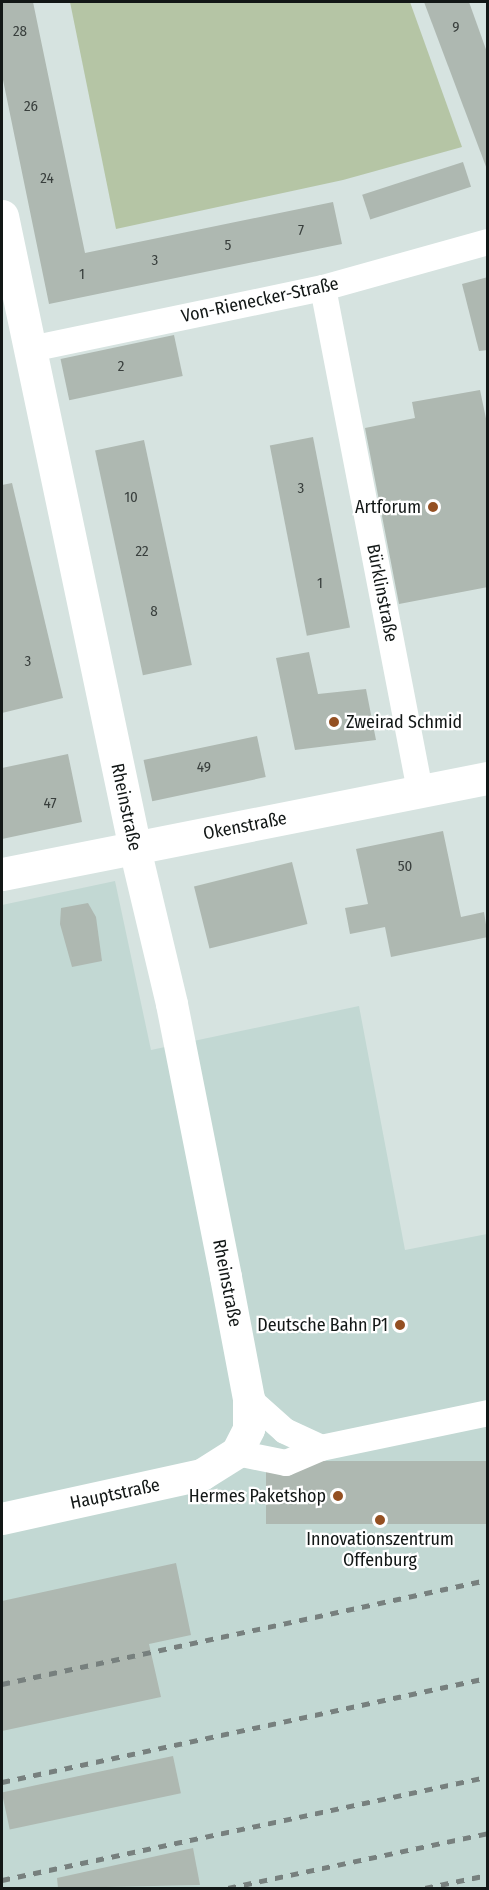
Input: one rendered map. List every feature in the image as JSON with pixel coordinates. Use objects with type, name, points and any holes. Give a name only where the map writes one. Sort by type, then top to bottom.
[{"type":"main road","name":"Rheinstraße","points":[[2,216],[135,849]]},
{"type":"main road","name":"Okenstraße","points":[[2,874],[488,778]]},
{"type":"street","name":"Von-Rienecker-Straße","points":[[31,349],[323,288],[488,242]]},
{"type":"street","name":"Bürklinstraße","points":[[323,288],[420,791]]},
{"type":"street","name":"Rheinstraße","points":[[135,849],[172,1004],[249,1399]]},
{"type":"street","points":[[249,1399],[285,1431],[321,1448]]},
{"type":"street","points":[[249,1399],[249,1429],[237,1453],[286,1463],[321,1448],[488,1413]]},
{"type":"street","name":"Hauptstraße","points":[[2,1519],[202,1475],[237,1453]]},
{"type":"shaded area","points":[[115,881],[151,1050],[359,1006],[405,1250],[487,1234],[487,1888],[2,1888],[2,905]]},
{"type":"green space","points":[[70,2],[410,2],[462,147],[343,180],[116,229]]},
{"type":"building","points":[[2,2],[33,2],[85,253],[333,202],[342,244],[49,304],[2,75]]},
{"type":"building","points":[[424,2],[469,2],[488,55],[488,172]]},
{"type":"building","points":[[463,162],[471,187],[370,219],[362,195]]},
{"type":"building","points":[[488,277],[488,350],[479,351],[462,284]]},
{"type":"building","points":[[174,335],[183,376],[69,400],[61,359]]},
{"type":"building","name":"Artforum","points":[[480,390],[488,428],[488,587],[399,604],[365,428],[415,418],[412,402]]},
{"type":"building","points":[[313,437],[350,627],[307,636],[270,445]]},
{"type":"building","points":[[144,440],[192,665],[143,675],[95,450]]},
{"type":"building","points":[[12,483],[63,698],[2,713],[2,485]]},
{"type":"building","points":[[309,652],[318,694],[366,689],[376,740],[295,750],[276,658]]},
{"type":"building","points":[[257,736],[266,777],[152,801],[144,760]]},
{"type":"building","points":[[68,754],[82,822],[2,839],[2,768]]},
{"type":"building","points":[[443,831],[461,917],[484,912],[488,937],[391,957],[385,927],[350,934],[345,908],[368,904],[356,849]]},
{"type":"building","points":[[292,862],[307,924],[209,949],[194,886]]},
{"type":"building","points":[[88,903],[96,917],[102,961],[72,967],[60,924],[61,908]]},
{"type":"building","name":"Innovationszentrum Offenburg","points":[[266,1461],[488,1461],[488,1524],[266,1524]]},
{"type":"building","points":[[176,1563],[191,1635],[149,1644],[161,1697],[2,1731],[2,1601]]},
{"type":"building","points":[[173,1756],[181,1793],[10,1830],[2,1792]]},
{"type":"building","points":[[193,1848],[200,1885],[58,1888],[57,1878]]},
{"type":"railway","points":[[2,1684],[488,1580]]},
{"type":"railway","points":[[2,1782],[488,1678]]},
{"type":"railway","points":[[2,1880],[488,1777]]},
{"type":"railway","points":[[228,1888],[488,1833]]},
{"type":"railway","points":[[425,1888],[488,1875]]},
{"type":"place","name":"Artforum","points":[[433,507]]},
{"type":"place","name":"Zweirad Schmid","points":[[334,722]]},
{"type":"place","name":"Deutsche Bahn P1","points":[[400,1325]]},
{"type":"place","name":"Hermes Paketshop","points":[[338,1496]]},
{"type":"place","name":"Innovationszentrum Offenburg","points":[[380,1520]]}]
